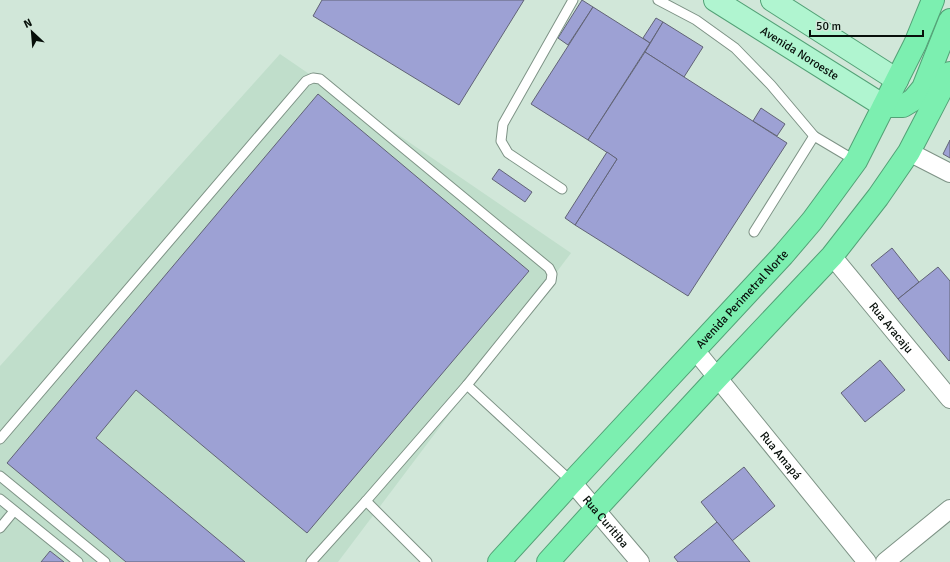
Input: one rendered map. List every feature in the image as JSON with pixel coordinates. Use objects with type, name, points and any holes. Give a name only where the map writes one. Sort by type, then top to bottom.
[{"type":"highway","name":"Avenida Perimetral Norte","points":[[499,562],[783,255],[812,221],[856,161],[915,44],[933,0]]},
{"type":"highway","points":[[884,106],[903,106],[913,100],[923,88],[950,20]]},
{"type":"highway","points":[[548,562],[717,378],[832,256],[878,198],[909,152],[950,73]]},
{"type":"main road","name":"Avenida Noroeste","points":[[715,0],[884,106]]},
{"type":"main road","points":[[772,0],[897,80]]},
{"type":"street","points":[[909,152],[950,173]]},
{"type":"street","name":"Rua Aracaju","points":[[832,256],[950,399]]},
{"type":"street","name":"Rua Amapá","points":[[695,350],[867,562]]},
{"type":"street","name":"Rua Curitiba","points":[[572,482],[640,562]]},
{"type":"street","points":[[885,562],[950,509]]},
{"type":"lane","points":[[562,189],[508,153],[501,141],[503,124],[573,0]]},
{"type":"lane","points":[[658,0],[696,20],[735,48],[771,85],[814,136],[856,161]]},
{"type":"lane","points":[[0,439],[306,81],[313,78],[320,79],[549,268],[552,274],[551,281],[467,385],[311,562]]},
{"type":"lane","points":[[754,232],[814,136]]},
{"type":"lane","points":[[467,385],[572,482]]},
{"type":"lane","points":[[0,476],[105,562]]},
{"type":"lane","points":[[0,499],[78,562]]},
{"type":"lane","points":[[366,501],[428,562]]},
{"type":"lane","points":[[0,528],[14,511]]},
{"type":"shaded area","points":[[280,54],[571,253],[338,562],[0,562],[0,366]]},
{"type":"building","points":[[322,0],[524,0],[459,105],[313,16]]},
{"type":"building","points":[[582,0],[593,7],[568,45],[558,38]]},
{"type":"building","points":[[593,7],[650,43],[588,140],[531,104]]},
{"type":"building","points":[[656,18],[663,22],[650,43],[643,38]]},
{"type":"building","points":[[663,22],[703,47],[684,77],[645,52]]},
{"type":"building","points":[[645,52],[787,143],[688,296],[575,225],[617,159],[588,140]]},
{"type":"building","points":[[318,94],[529,271],[307,533],[136,390],[96,438],[245,562],[126,562],[7,463]]},
{"type":"building","points":[[761,108],[785,124],[777,136],[753,121]]},
{"type":"building","points":[[950,140],[950,158],[943,154]]},
{"type":"building","points":[[607,152],[617,159],[575,225],[565,218]]},
{"type":"building","points":[[499,169],[532,192],[525,202],[492,179]]},
{"type":"building","points":[[892,248],[919,282],[898,299],[871,265]]},
{"type":"building","points":[[938,267],[950,281],[949,361],[898,299]]},
{"type":"building","points":[[880,360],[905,390],[865,422],[841,393]]},
{"type":"building","points":[[744,467],[775,506],[732,541],[701,502]]},
{"type":"building","points":[[717,522],[750,562],[678,562],[674,557]]},
{"type":"building","points":[[50,551],[64,562],[41,562]]}]
